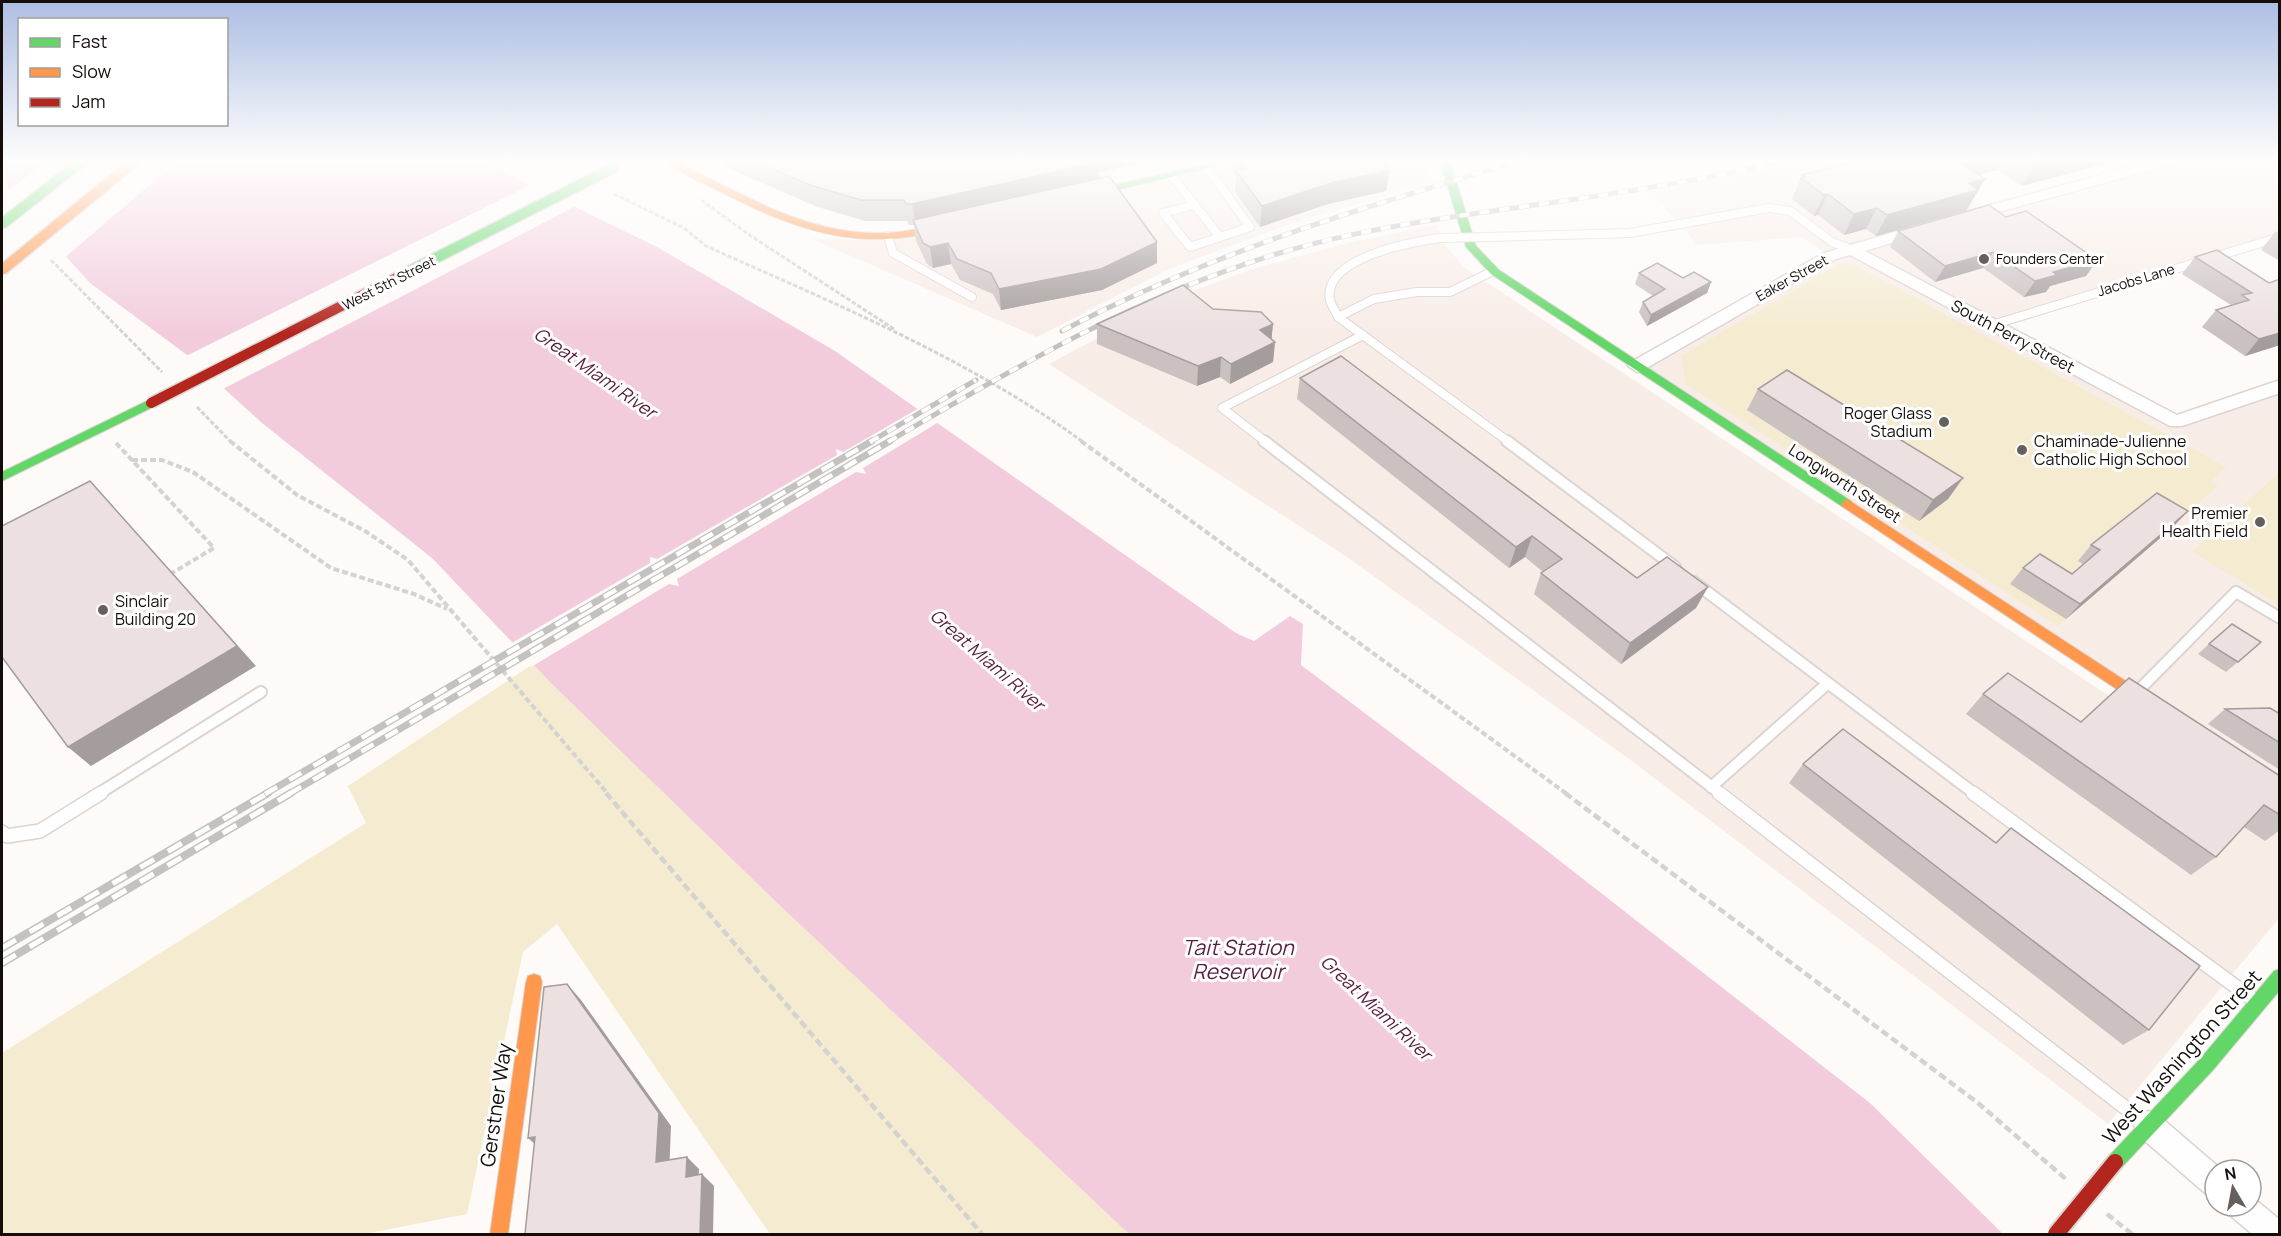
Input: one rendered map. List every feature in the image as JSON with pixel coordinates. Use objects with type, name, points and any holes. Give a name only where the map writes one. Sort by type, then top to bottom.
[{"type":"main road","points":[[2,270],[65,219]]},
{"type":"main road","name":"West 5th Street","points":[[2,477],[513,219]]},
{"type":"main road","points":[[788,219],[803,226],[846,235],[888,236],[971,220]]},
{"type":"main road","name":"Longworth Street","points":[[1462,219],[1468,240],[1493,271],[2162,712]]},
{"type":"main road","name":"West Washington Street","points":[[2056,1234],[2115,1162],[2207,1064],[2280,976]]},
{"type":"main road","name":"Gerstner Way","points":[[499,1234],[534,982]]},
{"type":"street","name":"Eaker Street","points":[[1637,366],[1830,256],[1935,225]]},
{"type":"street","name":"South Perry Street","points":[[1850,249],[2176,422],[2280,386]]},
{"type":"street","points":[[2148,1125],[2203,1173]]},
{"type":"street","points":[[2255,1218],[2274,1234]]},
{"type":"lane","points":[[1168,219],[1190,247],[1250,227],[1244,219]]},
{"type":"lane","points":[[1205,219],[1220,237]]},
{"type":"lane","points":[[1710,219],[1630,233],[1441,238],[1402,242],[1349,265],[1333,284],[1328,297],[1331,309],[1338,317],[1550,472],[1827,684],[2258,1002]]},
{"type":"lane","points":[[1800,219],[1832,242],[1850,249]]},
{"type":"lane","points":[[888,236],[893,254],[972,297]]},
{"type":"lane","name":"Jacobs Lane","points":[[1992,325],[2280,237]]},
{"type":"lane","points":[[1338,317],[1374,299],[1413,292],[1450,292],[1493,271]]},
{"type":"lane","points":[[1363,335],[1222,408],[2148,1125]]},
{"type":"lane","points":[[2134,694],[2236,592],[2280,618]]},
{"type":"lane","points":[[1711,787],[1827,684]]},
{"type":"lane","points":[[2,832],[7,836],[40,831],[261,692]]},
{"type":"path","points":[[665,219],[684,228],[706,246],[905,336]]},
{"type":"path","points":[[727,219],[905,336],[1044,414],[1659,862],[1978,1103],[2077,1188]]},
{"type":"path","points":[[103,312],[166,376]]},
{"type":"path","points":[[190,400],[238,448],[297,495],[365,531],[408,560],[982,1234]]},
{"type":"path","points":[[101,428],[214,548],[172,573]]},
{"type":"path","points":[[132,460],[162,460],[193,472],[331,568],[414,594],[450,610]]},
{"type":"path","points":[[2104,1211],[2132,1234]]},
{"type":"shaded area","points":[[984,219],[1307,219],[1171,268],[1037,337],[812,239],[886,240]]},
{"type":"shaded area","name":"Chaminade-Julienne Catholic High School","points":[[1675,219],[2279,219],[2279,236],[1994,325],[2176,422],[2279,386],[2279,618],[2236,592],[2134,694],[1637,366],[1830,256],[1801,237],[1698,245]]},
{"type":"shaded area","points":[[1436,225],[1444,244],[1465,268],[2279,809],[2279,918],[2108,1124],[1636,764],[1344,555],[1049,364],[1171,299],[1249,270],[1347,243]]},
{"type":"shaded area","name":"Roger Glass Stadium","points":[[1841,263],[1855,265],[2226,467],[2210,482],[2218,486],[2058,626],[1686,384],[1681,356]]},
{"type":"shaded area","name":"Premier Health Field","points":[[2279,473],[2279,604],[2192,552]]},
{"type":"shaded area","points":[[2240,599],[2279,623],[2279,779],[2147,691]]},
{"type":"shaded area","points":[[533,664],[775,901],[1129,1234],[770,1234],[557,924],[523,952],[467,1214],[364,1234],[2,1234],[2,1053],[366,823],[348,786]]},
{"type":"water","name":"Tait Station Reservoir","points":[[32,219],[599,219],[657,247],[835,351],[1236,633],[1254,641],[1290,616],[1303,624],[1301,665],[1537,843],[1870,1103],[2003,1234],[1129,1234],[775,901],[552,684],[432,558],[262,423],[187,355],[90,283]]},
{"type":"pier","points":[[29,219],[110,219],[63,259]]},
{"type":"pier","points":[[462,219],[552,219],[221,390],[184,357]]},
{"type":"pier","points":[[919,408],[939,422],[863,468],[866,474],[856,472],[677,579],[679,586],[669,584],[531,667],[510,644],[650,563],[650,557],[657,559],[837,455],[836,449],[843,452]]},
{"type":"building","points":[[1140,219],[1157,242],[1101,269],[999,289],[991,273],[957,259],[948,243],[930,247],[923,243],[913,220]]},
{"type":"building","points":[[1941,219],[2037,219],[2097,260],[2053,272],[2057,275],[2035,281],[1993,252],[1945,266],[1898,231]]},
{"type":"building","points":[[2217,250],[2269,283],[2280,279],[2280,333],[2259,339],[2216,310],[2249,300],[2242,295],[2252,293],[2195,257]]},
{"type":"building","points":[[1657,263],[1683,278],[1694,272],[1711,282],[1651,315],[1643,302],[1665,289],[1639,273]]},
{"type":"building","points":[[1183,285],[1213,309],[1261,312],[1273,324],[1260,330],[1275,342],[1231,364],[1221,357],[1198,366],[1097,324]]},
{"type":"building","points":[[1341,356],[1637,578],[1667,557],[1708,587],[1630,643],[1541,573],[1562,559],[1532,536],[1516,547],[1300,378]]},
{"type":"building","points":[[1787,370],[1963,478],[1933,500],[1758,389]]},
{"type":"building","name":"Sinclair Building 20","points":[[90,481],[237,646],[68,747],[2,657],[2,526]]},
{"type":"building","points":[[2157,493],[2188,511],[2080,604],[2023,568],[2040,554],[2072,574],[2100,550],[2091,545]]},
{"type":"building","points":[[2232,624],[2261,642],[2238,662],[2209,644]]},
{"type":"building","points":[[2008,673],[2081,722],[2129,678],[2280,776],[2280,815],[2264,805],[2216,857],[1983,694]]},
{"type":"building","points":[[2270,708],[2280,714],[2280,743],[2225,709]]},
{"type":"building","points":[[1843,729],[1996,843],[2011,828],[2200,966],[2149,1030],[1803,764]]},
{"type":"building","points":[[567,984],[659,1113],[656,1162],[687,1157],[686,1177],[702,1174],[700,1234],[525,1234],[535,1137],[528,1138],[544,987]]},
{"type":"railway","points":[[1062,331],[1173,278],[1286,234],[1333,219]]},
{"type":"railway","points":[[888,442],[1031,360],[1179,289],[1283,252],[1350,235],[1442,219]]},
{"type":"railway","points":[[870,442],[976,380]]},
{"type":"railway","points":[[265,794],[872,441]]},
{"type":"railway","points":[[289,794],[890,441]]},
{"type":"railway","points":[[2,948],[268,793]]},
{"type":"railway","points":[[2,963],[291,793]]},
{"type":"traffic: fast","points":[[2,224],[9,219]]},
{"type":"traffic: fast","points":[[406,273],[513,219]]},
{"type":"traffic: fast","points":[[1462,219],[1471,247],[1495,272],[1847,504]]},
{"type":"traffic: fast","points":[[2,477],[151,403]]},
{"type":"traffic: fast","points":[[2115,1162],[2207,1064],[2280,977]]},
{"type":"traffic: slow","points":[[2,270],[65,219]]},
{"type":"traffic: slow","points":[[787,219],[839,233],[865,236],[909,234],[952,225]]},
{"type":"traffic: slow","points":[[1847,504],[2153,706]]},
{"type":"traffic: slow","points":[[499,1234],[534,982]]},
{"type":"traffic: jam","points":[[151,403],[406,273]]},
{"type":"traffic: jam","points":[[2056,1234],[2115,1162]]},
{"type":"place","name":"Founders Center","points":[[1984,259]]},
{"type":"place","name":"Roger Glass Stadium","points":[[1944,422]]},
{"type":"place","name":"Chaminade-Julienne Catholic High School","points":[[2022,450]]},
{"type":"place","name":"Premier Health Field","points":[[2260,522]]},
{"type":"place","name":"Sinclair Building 20","points":[[103,610]]},
{"type":"water label","name":"Great Miami River","points":[[595,373]]},
{"type":"water label","name":"Great Miami River","points":[[987,660]]},
{"type":"water label","name":"Great Miami River","points":[[1376,1008]]}]
